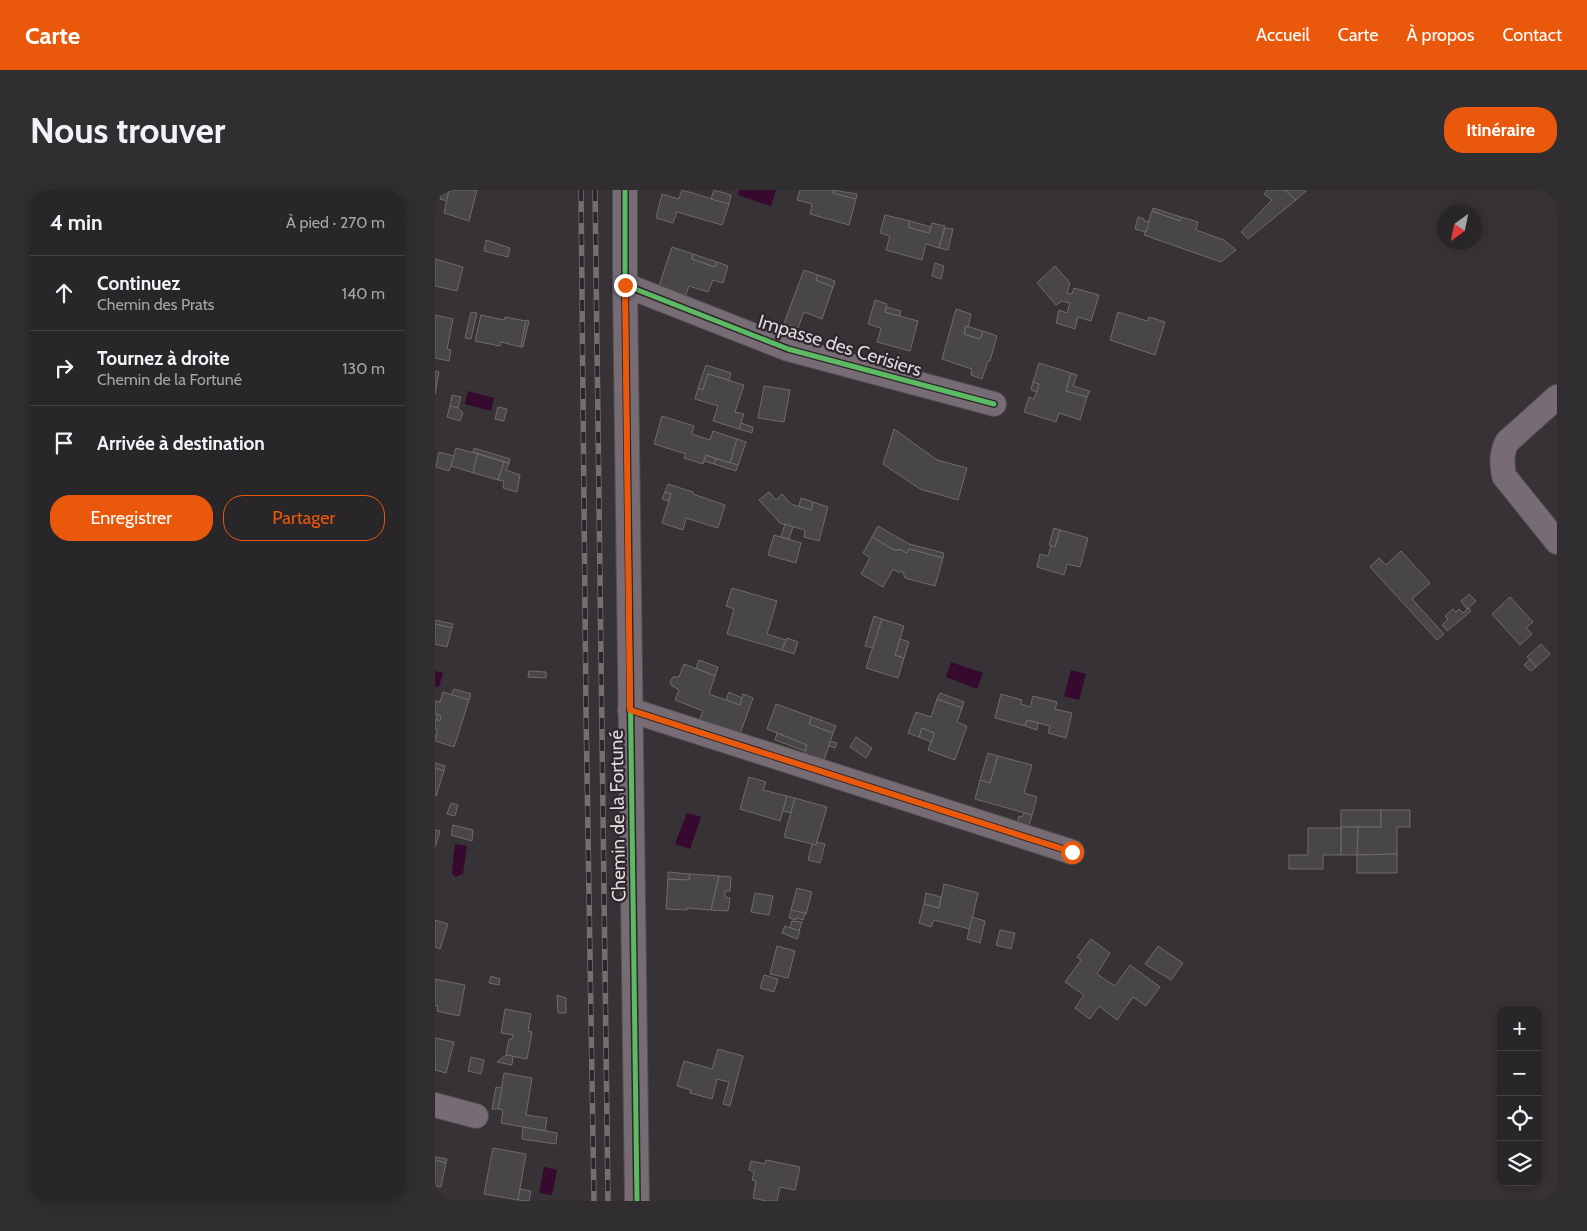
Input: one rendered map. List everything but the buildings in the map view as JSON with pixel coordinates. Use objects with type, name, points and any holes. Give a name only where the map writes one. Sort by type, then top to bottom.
[{"type":"street","name":"Chemin de la Fortuné","points":[[625,190],[637,1201]]},
{"type":"street","name":"Impasse des Cerisiers","points":[[625,285],[788,349],[994,404]]},
{"type":"street","points":[[1557,396],[1507,442],[1502,451],[1501,463],[1504,476],[1557,542]]},
{"type":"street","points":[[630,710],[1072,852]]},
{"type":"street","points":[[435,1105],[476,1116]]},
{"type":"shaded area","points":[[739,190],[776,190],[771,206],[738,195]]},
{"type":"shaded area","points":[[468,391],[494,398],[491,411],[465,404]]},
{"type":"shaded area","points":[[951,662],[983,673],[977,689],[946,677]]},
{"type":"shaded area","points":[[1071,670],[1086,674],[1079,700],[1064,696]]},
{"type":"shaded area","points":[[435,671],[443,673],[439,687],[435,686]]},
{"type":"shaded area","points":[[687,813],[701,817],[690,849],[675,844]]},
{"type":"shaded area","points":[[455,844],[467,846],[463,874],[456,877],[452,874]]},
{"type":"shaded area","points":[[544,1167],[557,1170],[552,1195],[539,1193]]},
{"type":"railway","points":[[581,190],[586,711],[594,1201]]},
{"type":"railway","points":[[595,190],[608,1201]]},
{"type":"cycle path","points":[[625,190],[637,1201]]},
{"type":"cycle path","points":[[625,285],[788,349],[994,404]]},
{"type":"cycle path","points":[[630,710],[1072,852]]},
{"type":"route","points":[[625,285],[630,710],[1072,852]]}]
